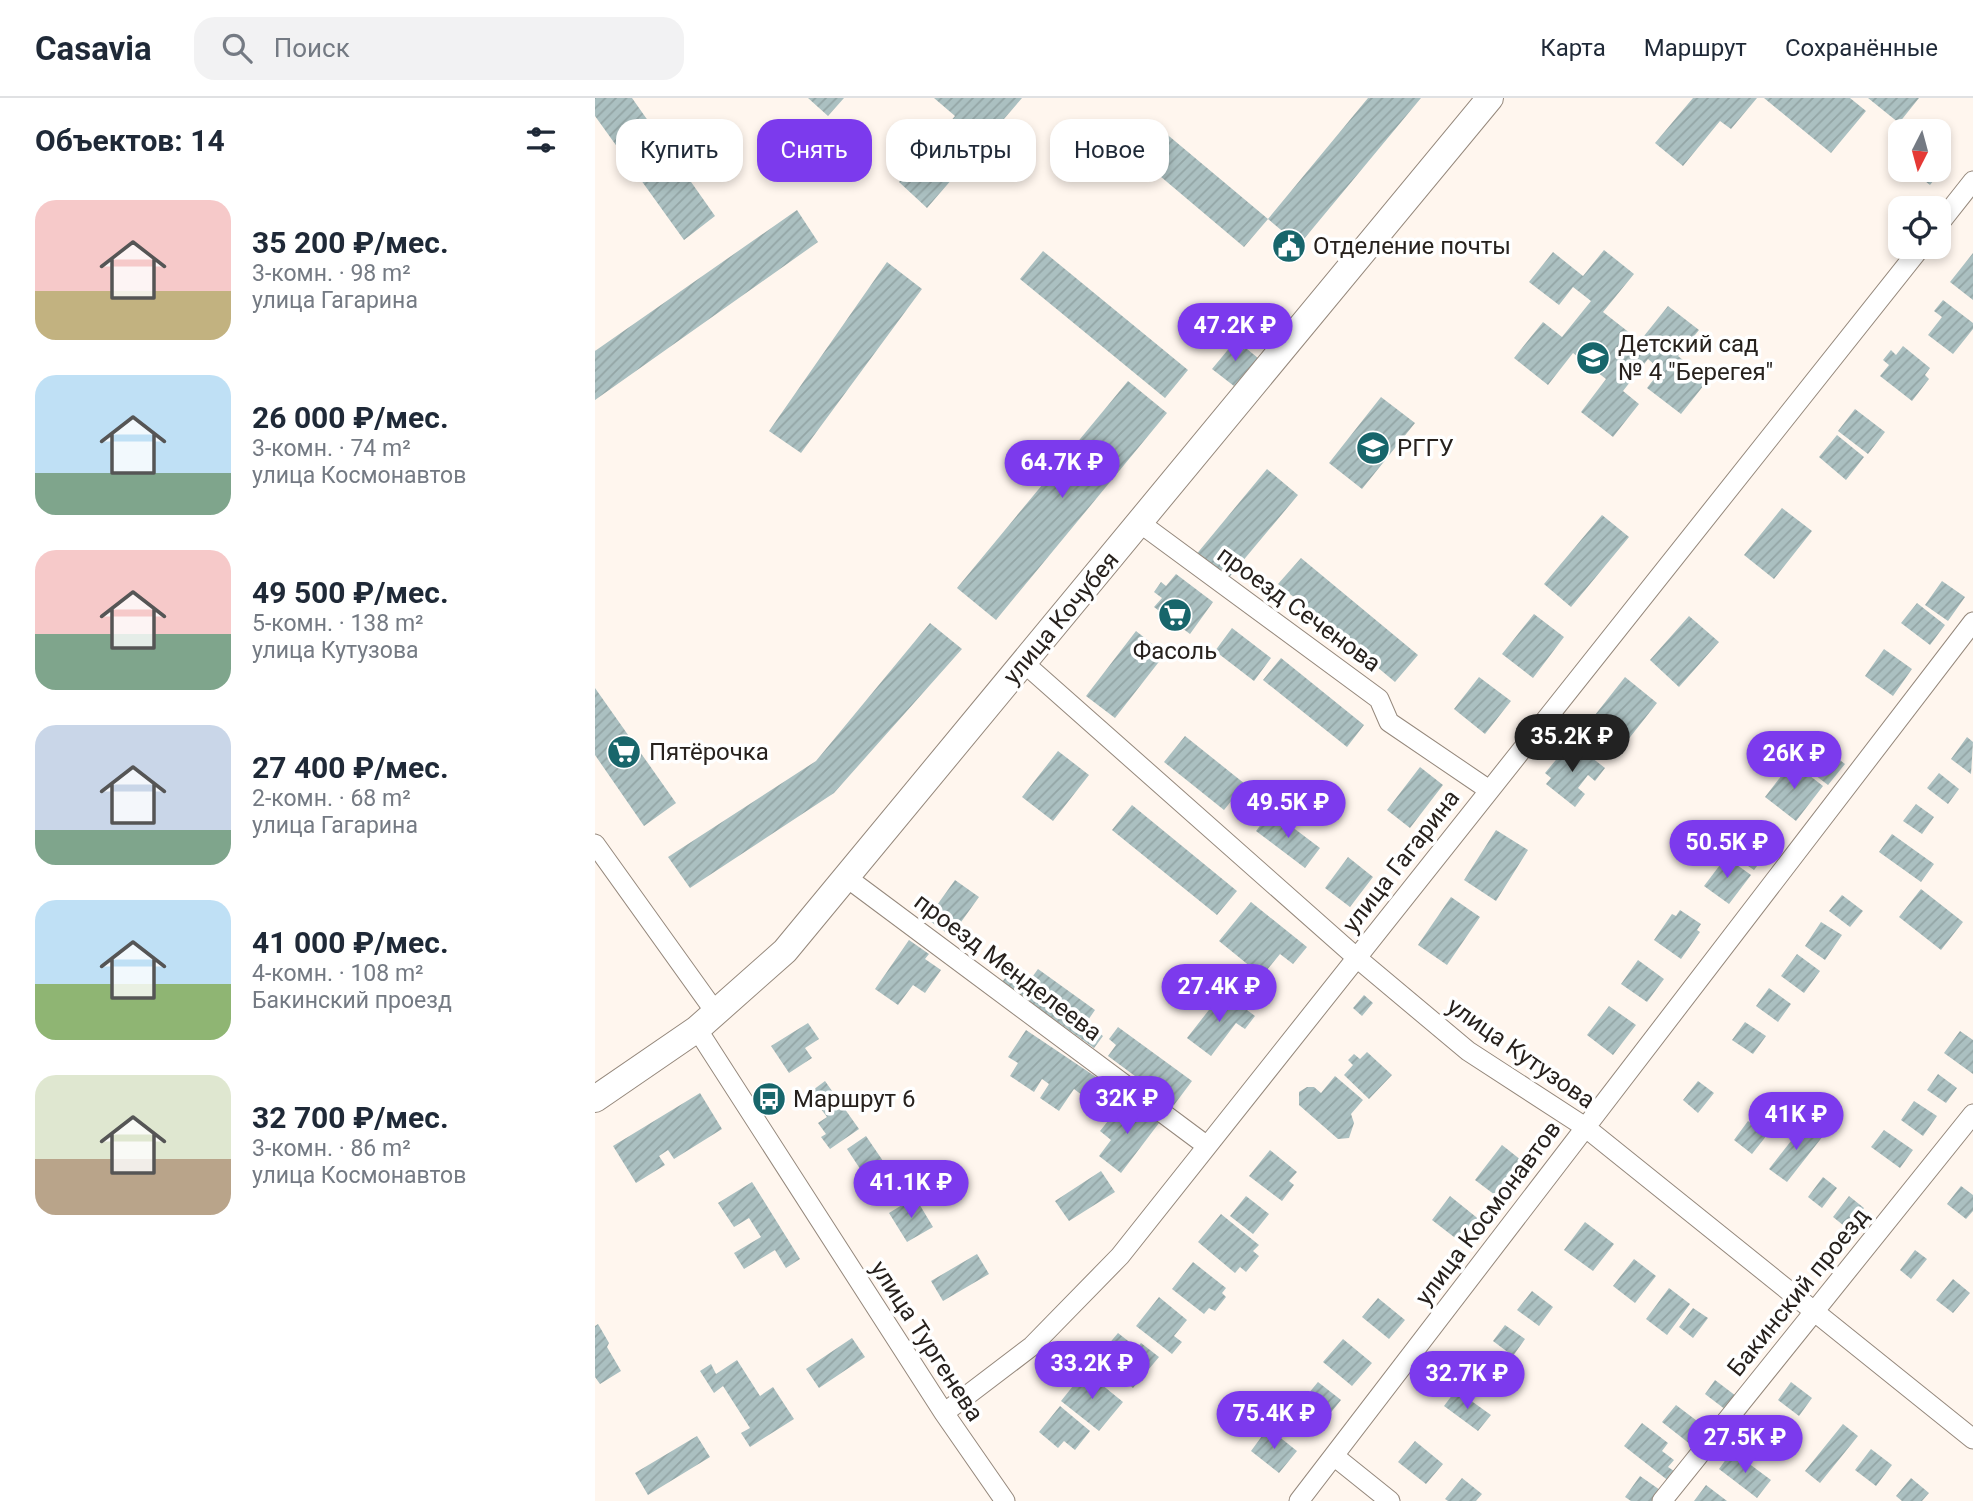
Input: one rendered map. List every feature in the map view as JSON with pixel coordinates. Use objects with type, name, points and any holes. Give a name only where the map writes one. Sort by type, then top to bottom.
[{"type":"main road","name":"улица Кочубея","points":[[595,1099],[707,1021],[785,951],[1490,98]]},
{"type":"street","points":[[1951,209],[1973,181]]},
{"type":"street","name":"улица Гагарина","points":[[944,1413],[1033,1346],[1119,1256],[1911,259]]},
{"type":"street","name":"проезд Сеченова","points":[[1140,523],[1379,699],[1389,722],[1489,790]]},
{"type":"street","name":"улица Космонавтов","points":[[1299,1501],[1973,622]]},
{"type":"street","name":"улица Кутузова","points":[[1024,663],[1356,958],[1468,1051],[1585,1127],[1973,1439]]},
{"type":"street","name":"улица Тургенева","points":[[595,844],[707,1021],[944,1413],[1005,1501]]},
{"type":"street","name":"проезд Менделеева","points":[[846,877],[1207,1146]]},
{"type":"street","name":"Бакинский проезд","points":[[1662,1501],[1973,1114]]},
{"type":"street","points":[[1334,1456],[1390,1501]]},
{"type":"building","points":[[595,98],[632,98],[647,119],[616,119],[616,145],[595,116]]},
{"type":"building","points":[[808,98],[844,98],[828,116]]},
{"type":"building","points":[[934,98],[1022,98],[1004,119],[952,119],[955,116]]},
{"type":"building","points":[[1368,98],[1421,98],[1299,245],[1268,219]]},
{"type":"building","points":[[1693,98],[1757,98],[1731,129],[1720,121],[1683,166],[1655,143]]},
{"type":"building","points":[[1764,98],[1850,98],[1866,111],[1831,153]]},
{"type":"building","points":[[1868,98],[1919,98],[1902,119],[1894,119]]},
{"type":"building","points":[[1169,136],[1268,219],[1244,247],[1167,182]]},
{"type":"building","points":[[642,182],[691,182],[715,216],[684,240]]},
{"type":"building","points":[[899,182],[949,182],[927,208]]},
{"type":"building","points":[[797,210],[818,242],[595,400],[595,351]]},
{"type":"building","points":[[1604,250],[1634,274],[1603,312],[1640,341],[1668,306],[1699,330],[1678,356],[1708,380],[1681,414],[1647,388],[1661,370],[1648,359],[1623,391],[1639,404],[1613,437],[1581,412],[1606,379],[1573,353],[1548,385],[1514,358],[1543,322],[1562,337],[1591,301],[1573,287],[1559,305],[1529,282],[1553,252],[1583,276]]},
{"type":"building","points":[[1043,251],[1188,370],[1165,398],[1020,279]]},
{"type":"building","points":[[1973,253],[1973,300],[1950,282]]},
{"type":"building","points":[[887,262],[922,289],[801,453],[769,431]]},
{"type":"building","points":[[1943,300],[1973,323],[1973,329],[1953,354],[1928,335],[1942,317],[1934,311]]},
{"type":"building","points":[[1236,340],[1258,358],[1234,386],[1212,369]]},
{"type":"building","points":[[1903,346],[1930,368],[1925,375],[1929,379],[1912,401],[1880,376],[1889,365],[1883,360],[1891,350],[1896,355]]},
{"type":"building","points":[[1128,381],[1167,413],[996,620],[957,588]]},
{"type":"building","points":[[1381,397],[1415,423],[1362,489],[1329,463]]},
{"type":"building","points":[[1855,409],[1885,432],[1868,454],[1838,431]]},
{"type":"building","points":[[1837,435],[1864,457],[1846,480],[1819,457]]},
{"type":"building","points":[[1267,469],[1298,495],[1226,581],[1195,556]]},
{"type":"building","points":[[1782,508],[1812,531],[1774,579],[1744,555]]},
{"type":"building","points":[[1602,515],[1629,537],[1571,607],[1544,584]]},
{"type":"building","points":[[1301,558],[1418,655],[1395,682],[1278,584]]},
{"type":"building","points":[[1176,574],[1213,602],[1190,634],[1154,607],[1162,598],[1154,592],[1161,582],[1166,586]]},
{"type":"building","points":[[1942,581],[1965,597],[1948,621],[1925,605]]},
{"type":"building","points":[[1917,603],[1945,625],[1930,645],[1901,623]]},
{"type":"building","points":[[1534,614],[1564,637],[1533,678],[1502,654]]},
{"type":"building","points":[[1689,616],[1719,642],[1679,687],[1650,660]]},
{"type":"building","points":[[930,623],[962,649],[834,793],[690,888],[668,857],[816,761]]},
{"type":"building","points":[[1232,628],[1271,658],[1254,681],[1215,651]]},
{"type":"building","points":[[1136,631],[1165,654],[1115,718],[1086,696]]},
{"type":"building","points":[[1884,649],[1912,669],[1893,696],[1865,676]]},
{"type":"building","points":[[1281,658],[1364,725],[1347,747],[1263,680]]},
{"type":"building","points":[[1479,677],[1511,701],[1485,734],[1454,709]]},
{"type":"building","points":[[1625,677],[1657,703],[1627,741],[1595,715]]},
{"type":"building","points":[[595,688],[676,803],[644,826],[595,755]]},
{"type":"building","points":[[1185,736],[1245,784],[1224,810],[1164,762]]},
{"type":"building","points":[[1967,737],[1973,742],[1971,774],[1951,759]]},
{"type":"building","points":[[1811,738],[1845,764],[1828,785],[1794,759]]},
{"type":"building","points":[[1578,747],[1605,768],[1595,781],[1588,775],[1578,788],[1585,794],[1575,807],[1546,784],[1551,778],[1545,773],[1565,749],[1572,755]]},
{"type":"building","points":[[1058,751],[1089,775],[1053,821],[1022,797]]},
{"type":"building","points":[[1792,762],[1823,786],[1796,821],[1765,797]]},
{"type":"building","points":[[1420,767],[1443,785],[1410,828],[1387,810]]},
{"type":"building","points":[[1939,773],[1959,789],[1948,804],[1927,788]]},
{"type":"building","points":[[1916,804],[1934,817],[1922,834],[1903,821]]},
{"type":"building","points":[[1132,805],[1237,891],[1217,915],[1112,830]]},
{"type":"building","points":[[1271,811],[1320,848],[1305,868],[1256,831]]},
{"type":"building","points":[[1752,823],[1776,841],[1754,870],[1729,853]]},
{"type":"building","points":[[1496,830],[1528,850],[1496,901],[1464,880]]},
{"type":"building","points":[[1892,834],[1934,864],[1921,882],[1879,852]]},
{"type":"building","points":[[1348,857],[1373,877],[1350,907],[1325,888]]},
{"type":"building","points":[[1726,857],[1751,875],[1729,904],[1704,886]]},
{"type":"building","points":[[955,880],[979,897],[951,936],[927,919]]},
{"type":"building","points":[[1921,889],[1963,922],[1941,950],[1899,917]]},
{"type":"building","points":[[1842,895],[1863,911],[1850,927],[1829,911]]},
{"type":"building","points":[[1451,897],[1480,917],[1447,965],[1418,945]]},
{"type":"building","points":[[1251,902],[1307,947],[1293,964],[1280,954],[1262,976],[1219,941]]},
{"type":"building","points":[[1680,910],[1701,924],[1697,930],[1700,932],[1681,959],[1654,940],[1672,914],[1676,916]]},
{"type":"building","points":[[1821,922],[1842,935],[1825,960],[1805,946]]},
{"type":"building","points":[[909,940],[929,954],[925,959],[941,970],[925,993],[913,985],[898,1005],[875,989]]},
{"type":"building","points":[[1797,954],[1820,971],[1804,993],[1781,976]]},
{"type":"building","points":[[1638,960],[1664,979],[1647,1002],[1621,984]]},
{"type":"building","points":[[1013,968],[1030,980],[1038,969],[1095,1010],[1086,1023],[1103,1036],[1094,1048],[1002,982]]},
{"type":"building","points":[[1769,988],[1791,1004],[1778,1022],[1756,1006]]},
{"type":"building","points":[[1223,992],[1255,1016],[1245,1029],[1236,1023],[1211,1056],[1187,1038]]},
{"type":"building","points":[[1364,995],[1373,1003],[1362,1016],[1353,1008]]},
{"type":"building","points":[[1609,1006],[1636,1025],[1613,1055],[1587,1035]]},
{"type":"building","points":[[1745,1022],[1766,1036],[1753,1054],[1732,1040]]},
{"type":"building","points":[[808,1023],[819,1039],[805,1048],[812,1058],[789,1073],[771,1046]]},
{"type":"building","points":[[1118,1027],[1192,1081],[1174,1105],[1108,1056],[1116,1045],[1109,1039]]},
{"type":"building","points":[[1026,1030],[1099,1079],[1086,1098],[1074,1089],[1059,1111],[1040,1098],[1049,1084],[1042,1079],[1034,1092],[1010,1076],[1018,1063],[1008,1057]]},
{"type":"building","points":[[1960,1031],[1973,1040],[1973,1074],[1944,1053]]},
{"type":"building","points":[[1367,1052],[1392,1075],[1369,1099],[1344,1075],[1353,1065],[1348,1060],[1354,1054],[1360,1059]]},
{"type":"building","points":[[1938,1074],[1957,1088],[1946,1103],[1927,1090]]},
{"type":"building","points":[[1335,1076],[1363,1100],[1351,1114],[1354,1123],[1349,1138],[1338,1139],[1299,1105],[1299,1092],[1307,1087],[1314,1087],[1321,1093]]},
{"type":"building","points":[[825,1081],[859,1129],[830,1149],[821,1137],[826,1134],[818,1123],[827,1117],[809,1093]]},
{"type":"building","points":[[1698,1081],[1714,1093],[1698,1113],[1683,1100]]},
{"type":"building","points":[[700,1093],[722,1129],[674,1159],[668,1150],[659,1156],[665,1165],[636,1183],[613,1146]]},
{"type":"building","points":[[1130,1101],[1159,1123],[1121,1173],[1099,1156],[1111,1140],[1100,1131],[1112,1116],[1124,1125],[1127,1121],[1119,1115]]},
{"type":"building","points":[[1914,1101],[1937,1116],[1923,1136],[1901,1120]]},
{"type":"building","points":[[1748,1121],[1767,1135],[1752,1154],[1734,1140]]},
{"type":"building","points":[[1806,1122],[1823,1136],[1787,1182],[1769,1169]]},
{"type":"building","points":[[1884,1130],[1913,1150],[1900,1168],[1871,1147]]},
{"type":"building","points":[[866,1136],[898,1183],[878,1196],[847,1149]]},
{"type":"building","points":[[1502,1145],[1526,1164],[1499,1198],[1475,1180]]},
{"type":"building","points":[[1270,1150],[1297,1172],[1289,1181],[1294,1185],[1282,1201],[1249,1176]]},
{"type":"building","points":[[1101,1171],[1115,1192],[1069,1221],[1055,1201]]},
{"type":"building","points":[[1823,1177],[1837,1188],[1822,1208],[1808,1197]]},
{"type":"building","points":[[752,1182],[800,1259],[786,1268],[775,1250],[744,1269],[734,1253],[761,1237],[749,1218],[734,1227],[718,1203]]},
{"type":"building","points":[[1961,1186],[1973,1195],[1973,1211],[1966,1219],[1947,1204]]},
{"type":"building","points":[[1246,1196],[1269,1214],[1253,1234],[1230,1216]]},
{"type":"building","points":[[1450,1196],[1481,1221],[1463,1244],[1432,1220]]},
{"type":"building","points":[[1849,1196],[1864,1208],[1848,1229],[1833,1217]]},
{"type":"building","points":[[915,1197],[933,1227],[907,1242],[889,1213]]},
{"type":"building","points":[[1221,1214],[1259,1245],[1253,1251],[1259,1256],[1246,1272],[1240,1267],[1235,1273],[1198,1242]]},
{"type":"building","points":[[1585,1222],[1614,1244],[1593,1271],[1564,1250]]},
{"type":"building","points":[[1915,1250],[1927,1259],[1911,1279],[1900,1270]]},
{"type":"building","points":[[977,1254],[989,1274],[943,1301],[931,1281]]},
{"type":"building","points":[[1634,1259],[1656,1276],[1635,1303],[1613,1286]]},
{"type":"building","points":[[1193,1262],[1226,1288],[1222,1293],[1226,1297],[1215,1311],[1209,1308],[1204,1314],[1172,1289]]},
{"type":"building","points":[[1953,1279],[1970,1293],[1953,1313],[1936,1300]]},
{"type":"building","points":[[1669,1288],[1690,1304],[1667,1335],[1646,1319]]},
{"type":"building","points":[[1532,1291],[1553,1307],[1539,1326],[1517,1310]]},
{"type":"building","points":[[1159,1297],[1187,1320],[1174,1336],[1182,1342],[1172,1354],[1136,1326]]},
{"type":"building","points":[[1378,1298],[1405,1320],[1389,1339],[1362,1317]]},
{"type":"building","points":[[1693,1308],[1708,1318],[1693,1338],[1679,1327]]},
{"type":"building","points":[[598,1324],[621,1371],[600,1384],[595,1377],[595,1326]]},
{"type":"building","points":[[1505,1325],[1525,1339],[1513,1356],[1493,1341]]},
{"type":"building","points":[[1118,1333],[1137,1348],[1141,1343],[1159,1357],[1133,1388],[1097,1358]]},
{"type":"building","points":[[852,1338],[865,1357],[819,1388],[806,1369]]},
{"type":"building","points":[[1343,1339],[1372,1363],[1352,1386],[1323,1362]]},
{"type":"building","points":[[1479,1359],[1498,1372],[1488,1387],[1469,1373]]},
{"type":"building","points":[[737,1360],[760,1396],[773,1387],[794,1419],[750,1447],[741,1433],[750,1428],[723,1386],[714,1393],[700,1371],[711,1364],[716,1374]]},
{"type":"building","points":[[1085,1371],[1123,1402],[1099,1431],[1061,1401]]},
{"type":"building","points":[[1715,1380],[1736,1396],[1726,1410],[1705,1394]]},
{"type":"building","points":[[1318,1382],[1341,1400],[1316,1431],[1293,1412]]},
{"type":"building","points":[[1791,1382],[1812,1398],[1799,1416],[1778,1400]]},
{"type":"building","points":[[1456,1390],[1491,1415],[1478,1431],[1444,1406]]},
{"type":"building","points":[[1676,1405],[1709,1430],[1695,1448],[1662,1422]]},
{"type":"building","points":[[1060,1406],[1090,1431],[1075,1450],[1064,1441],[1058,1448],[1039,1432]]},
{"type":"building","points":[[1642,1423],[1668,1443],[1662,1451],[1674,1460],[1668,1467],[1677,1473],[1670,1482],[1624,1446]]},
{"type":"building","points":[[1843,1424],[1858,1436],[1820,1483],[1805,1471]]},
{"type":"building","points":[[1268,1428],[1297,1451],[1279,1473],[1251,1451]]},
{"type":"building","points":[[697,1436],[710,1457],[648,1495],[635,1473]]},
{"type":"building","points":[[1415,1441],[1443,1464],[1426,1484],[1398,1462]]},
{"type":"building","points":[[1871,1449],[1892,1465],[1876,1486],[1855,1470]]},
{"type":"building","points":[[1732,1451],[1771,1480],[1757,1498],[1719,1469]]},
{"type":"building","points":[[1640,1476],[1660,1490],[1652,1501],[1631,1501],[1625,1497]]},
{"type":"building","points":[[1462,1478],[1482,1494],[1476,1501],[1445,1499]]},
{"type":"building","points":[[1911,1478],[1929,1493],[1922,1501],[1902,1501],[1896,1496]]},
{"type":"building","points":[[1706,1485],[1727,1501],[1694,1501]]},
{"type":"place","name":"Отделение почты","points":[[1289,246]]},
{"type":"place","name":"Детский сад № 4 \"Берегея\"","points":[[1593,358]]},
{"type":"place","name":"РГГУ","points":[[1373,448]]},
{"type":"place","name":"Фасоль","points":[[1175,615]]},
{"type":"place","name":"Пятёрочка","points":[[624,752]]},
{"type":"place","name":"Маршрут 6","points":[[769,1099]]}]
